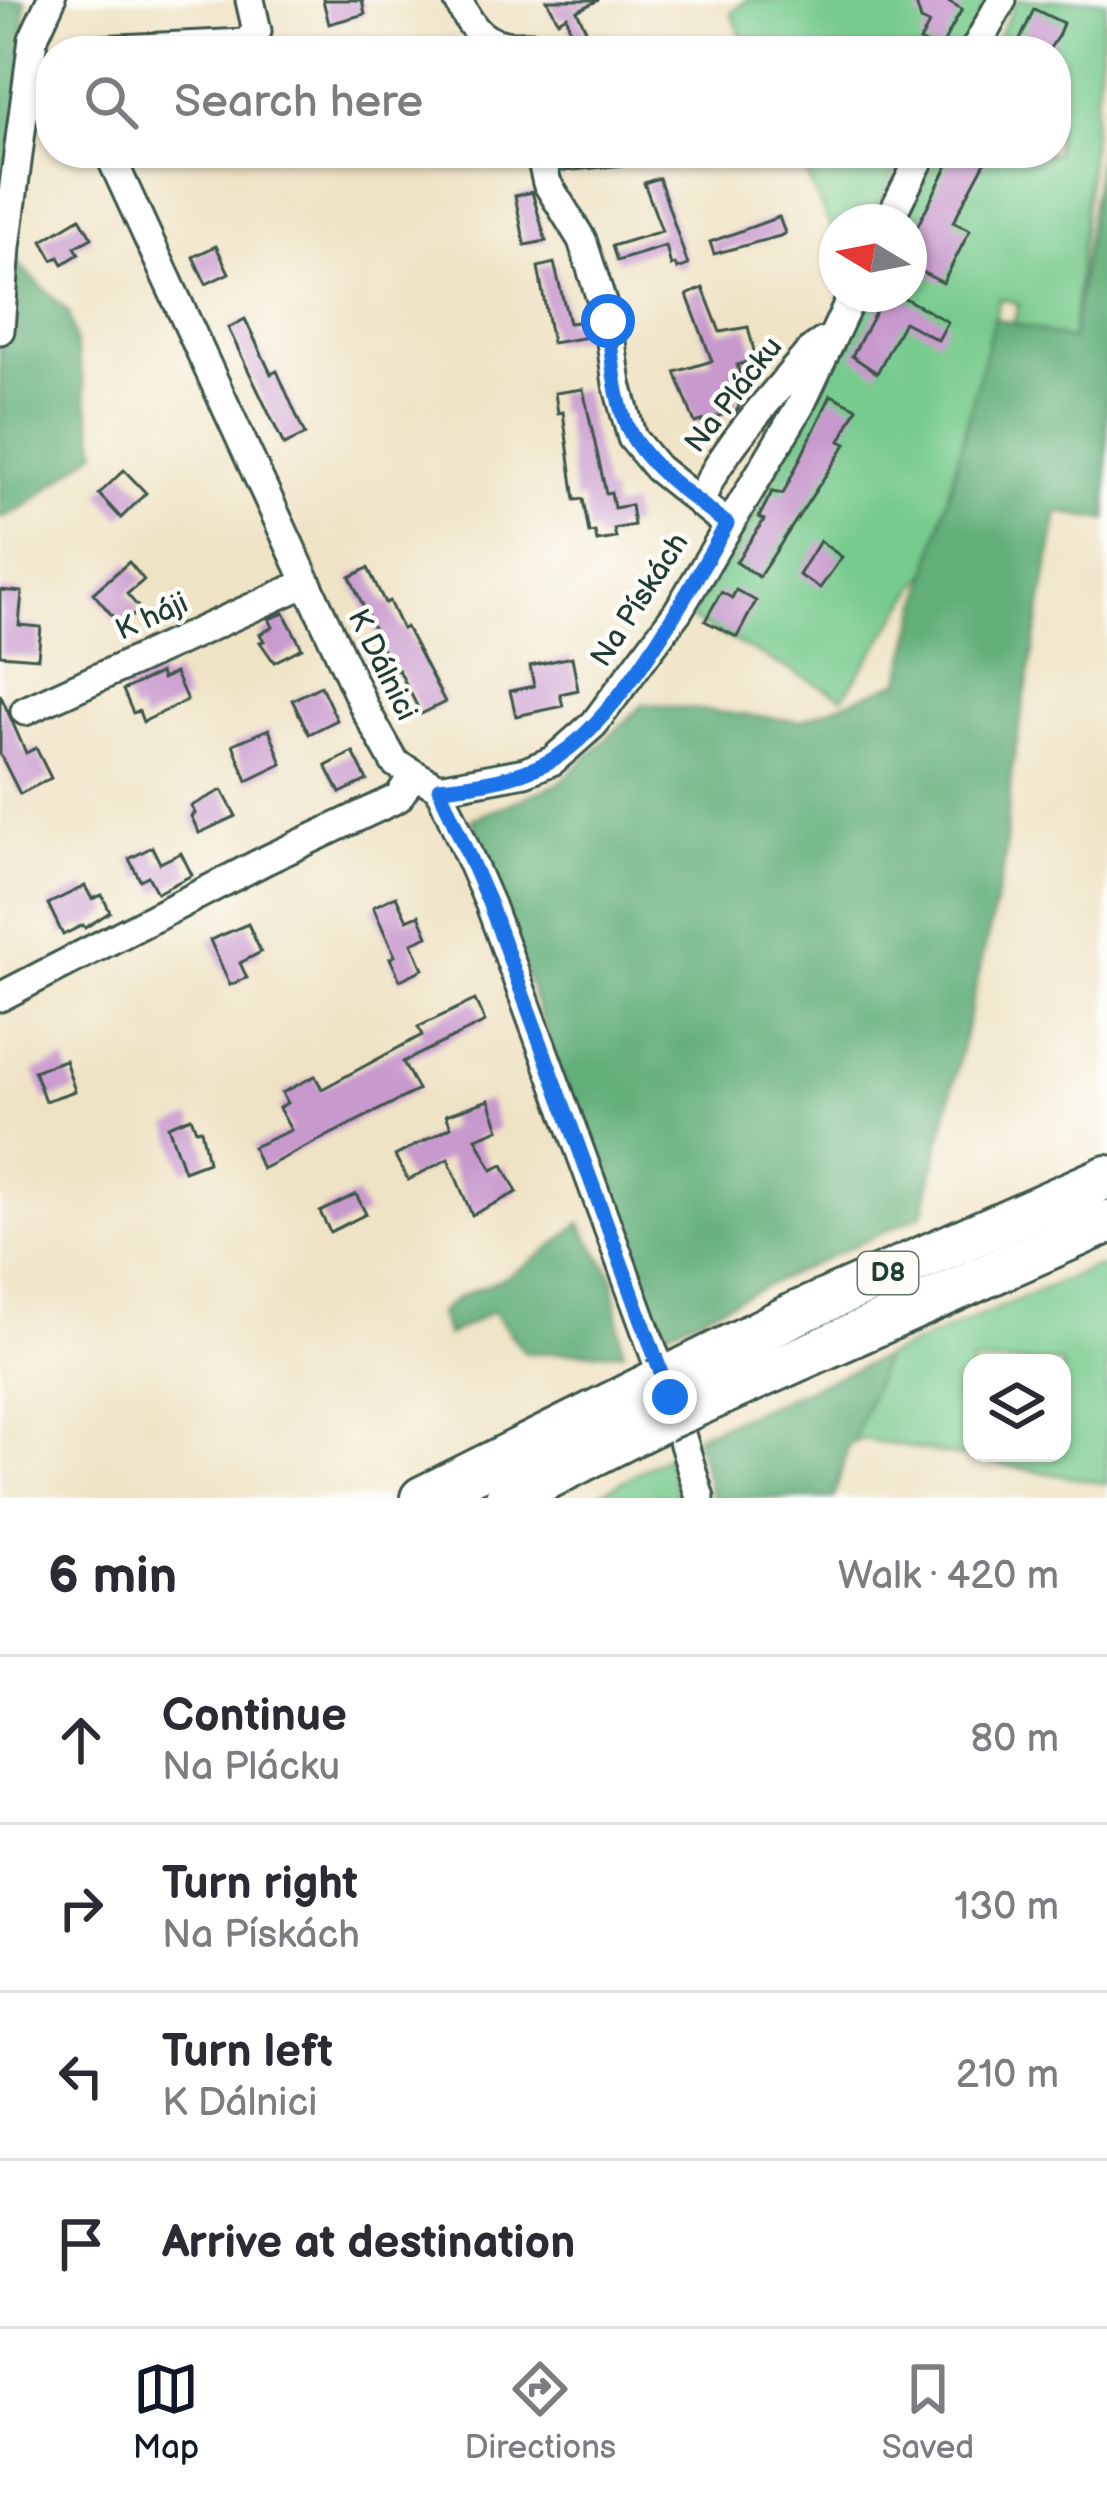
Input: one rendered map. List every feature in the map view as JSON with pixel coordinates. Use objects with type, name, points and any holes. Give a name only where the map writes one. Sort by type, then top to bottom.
[{"type":"highway","name":"D8","points":[[507,1498],[795,1314],[1107,1177]]},
{"type":"highway","name":"D8","points":[[422,1498],[1107,1222]]},
{"type":"street","points":[[51,0],[59,36]]},
{"type":"street","points":[[0,330],[33,39],[51,0]]},
{"type":"street","points":[[250,0],[257,31],[252,36]]},
{"type":"street","points":[[458,0],[472,29],[484,36]]},
{"type":"street","points":[[982,36],[1001,0]]},
{"type":"street","name":"K Dálnici","points":[[116,168],[306,583],[395,764],[412,777]]},
{"type":"street","name":"Na Plácku","points":[[544,168],[547,183],[582,240],[608,321],[616,384],[632,438],[657,468],[727,524]]},
{"type":"street","points":[[897,204],[915,168]]},
{"type":"street","name":"Na Pískách","points":[[439,788],[525,772],[573,744],[649,654],[678,611],[800,406],[844,312]]},
{"type":"street","name":"Na Plácku","points":[[701,504],[705,486],[757,417],[811,350],[832,337]]},
{"type":"street","name":"K háji","points":[[25,711],[306,583]]},
{"type":"street","points":[[0,997],[398,798],[412,777],[439,788],[490,905],[669,1397],[700,1498]]},
{"type":"street","points":[[674,1462],[685,1498]]},
{"type":"green space","points":[[0,0],[25,0],[15,261],[69,313],[97,451],[22,509],[0,518]]},
{"type":"green space","points":[[746,0],[989,0],[969,36],[742,36],[731,13]]},
{"type":"green space","points":[[1017,0],[1106,0],[1072,341],[1013,324],[1019,304],[1000,298],[936,559],[843,697],[690,619],[748,526],[858,312],[927,312],[927,204],[913,204],[931,168],[1071,168],[1071,36],[999,36]]},
{"type":"green space","points":[[1107,103],[1107,520],[1058,512],[1011,774],[1004,865],[923,1214],[652,1338],[472,819],[558,784],[644,704],[800,721],[900,681],[994,318],[1072,340]]},
{"type":"green space","points":[[803,168],[898,168],[878,204],[820,204]]},
{"type":"green space","points":[[580,1223],[613,1277],[623,1352],[525,1353],[493,1311],[447,1336],[439,1314],[447,1306],[508,1276]]},
{"type":"green space","points":[[1097,1266],[1107,1270],[1107,1484],[988,1462],[1071,1462],[1071,1354],[963,1354],[963,1457],[863,1439],[853,1443],[884,1357]]},
{"type":"green space","points":[[884,1357],[848,1446],[834,1498],[712,1498],[695,1436]]},
{"type":"green space","points":[[666,1457],[679,1498],[593,1498]]},
{"type":"building","points":[[323,0],[362,0],[365,14],[329,24]]},
{"type":"building","points":[[547,0],[599,0],[577,11],[589,36],[571,36],[567,16],[558,21]]},
{"type":"building","points":[[915,0],[946,0],[962,9],[947,36],[923,36],[929,24],[921,20]]},
{"type":"building","points":[[1034,9],[1063,23],[1058,36],[1022,36]]},
{"type":"building","points":[[946,168],[982,168],[953,222],[970,230],[943,283],[927,275],[927,207]]},
{"type":"building","points":[[659,178],[688,265],[671,266],[666,246],[617,261],[612,246],[662,231],[644,183]]},
{"type":"building","points":[[532,192],[546,241],[525,245],[515,196]]},
{"type":"building","points":[[779,217],[785,233],[780,236],[714,254],[710,242]]},
{"type":"building","points":[[80,218],[92,238],[75,247],[79,254],[63,264],[59,257],[53,260],[42,241]]},
{"type":"building","points":[[216,246],[229,273],[206,284],[193,257]]},
{"type":"building","points":[[554,263],[569,323],[586,321],[588,337],[552,343],[538,267]]},
{"type":"building","points":[[703,288],[720,332],[748,327],[756,359],[737,365],[741,379],[732,382],[736,411],[695,423],[675,372],[712,361],[687,295]]},
{"type":"building","points":[[927,310],[948,322],[938,340],[904,322],[877,373],[852,356],[875,312]]},
{"type":"building","points":[[245,319],[271,374],[277,371],[305,435],[284,445],[228,328]]},
{"type":"building","points":[[583,389],[606,493],[611,492],[614,508],[631,505],[634,525],[614,529],[616,538],[597,541],[595,532],[589,533],[583,499],[575,500],[563,412],[558,413],[555,393]]},
{"type":"building","points":[[831,395],[857,408],[840,441],[846,444],[759,577],[736,562],[764,520],[759,517],[772,492],[783,494]]},
{"type":"building","points":[[124,470],[146,493],[121,518],[99,494]]},
{"type":"building","points":[[820,541],[842,557],[820,588],[799,575]]},
{"type":"building","points":[[129,562],[144,580],[127,594],[140,609],[121,626],[93,593]]},
{"type":"building","points":[[368,568],[445,702],[421,714],[399,670],[393,672],[350,577]]},
{"type":"building","points":[[0,590],[22,592],[19,625],[41,627],[38,658],[0,655]]},
{"type":"building","points":[[736,590],[756,601],[737,637],[705,621],[721,592],[732,598]]},
{"type":"building","points":[[284,613],[302,648],[274,662],[260,634],[273,627],[269,619]]},
{"type":"building","points":[[572,657],[578,690],[560,694],[563,706],[516,716],[510,691],[534,686],[530,666]]},
{"type":"building","points":[[160,673],[162,679],[175,673],[187,700],[143,722],[139,711],[133,713],[123,690]]},
{"type":"building","points":[[321,686],[337,720],[309,734],[292,700]]},
{"type":"building","points":[[0,694],[26,753],[36,748],[51,778],[20,794],[0,754]]},
{"type":"building","points":[[269,729],[282,764],[247,781],[233,744]]},
{"type":"building","points":[[353,752],[367,780],[340,793],[326,766]]},
{"type":"building","points":[[222,790],[236,816],[199,833],[191,806]]},
{"type":"building","points":[[152,847],[160,863],[181,853],[192,875],[157,893],[148,876],[140,880],[129,859]]},
{"type":"building","points":[[85,886],[92,899],[102,895],[110,912],[63,935],[48,904]]},
{"type":"building","points":[[396,896],[407,920],[419,915],[428,936],[412,943],[423,969],[400,980],[390,958],[395,956],[373,907]]},
{"type":"building","points":[[248,924],[261,952],[240,963],[247,978],[230,985],[210,940]]},
{"type":"building","points":[[475,1000],[485,1022],[403,1062],[418,1090],[262,1169],[253,1147],[291,1130],[279,1108],[287,1103],[282,1093],[315,1076],[322,1089],[422,1035],[418,1027]]},
{"type":"building","points":[[65,1060],[75,1091],[45,1101],[34,1071]]},
{"type":"building","points":[[489,1100],[499,1129],[476,1138],[492,1170],[503,1165],[517,1192],[472,1215],[448,1159],[408,1180],[395,1156],[451,1127],[446,1115]]},
{"type":"building","points":[[191,1117],[196,1130],[201,1129],[208,1162],[184,1171],[168,1126]]},
{"type":"building","points":[[356,1194],[366,1214],[330,1232],[320,1212]]},
{"type":"route","points":[[608,321],[616,384],[632,438],[657,468],[727,524],[649,654],[573,744],[525,772],[439,788],[490,905],[670,1397]]}]
